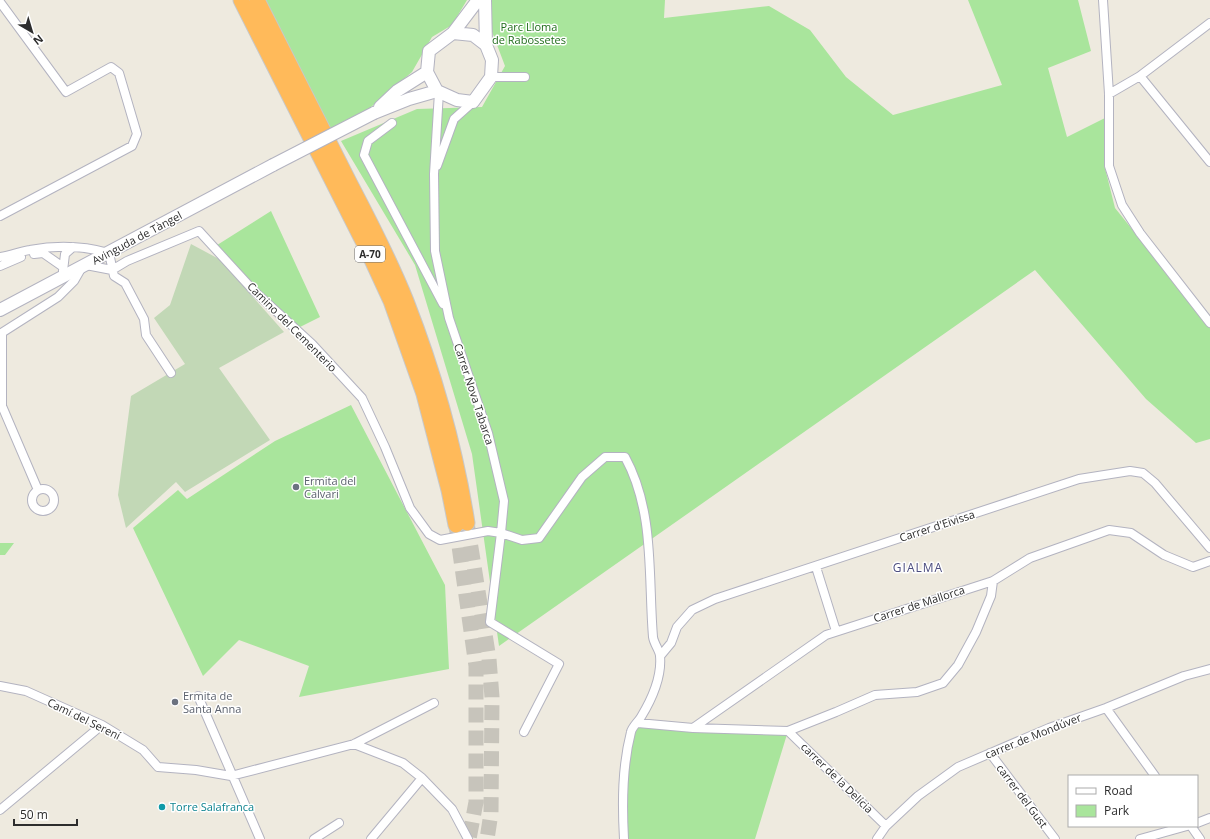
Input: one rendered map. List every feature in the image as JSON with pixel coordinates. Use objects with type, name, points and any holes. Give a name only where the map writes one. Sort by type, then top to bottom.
[{"type":"highway","name":"A-70","points":[[241,0],[367,249],[390,301],[424,394],[449,490],[461,524],[460,483],[448,430],[432,376],[406,300],[367,218],[257,0]]},
{"type":"main road","points":[[478,0],[454,33],[429,52],[426,72],[438,92],[457,100],[473,102],[491,77],[492,60],[486,45],[485,0]]},
{"type":"main road","points":[[454,33],[473,35],[486,45]]},
{"type":"main road","points":[[374,113],[397,91],[426,72]]},
{"type":"main road","points":[[374,113],[409,99],[438,92]]},
{"type":"main road","name":"Avinguda de Tàngel","points":[[0,310],[64,271],[84,266],[374,113]]},
{"type":"street","points":[[1102,0],[1109,94],[1109,166],[1122,205],[1140,234],[1210,323]]},
{"type":"street","points":[[0,2],[66,92],[111,67],[119,72],[138,134],[132,146],[0,216]]},
{"type":"street","points":[[1109,94],[1140,76],[1210,23]]},
{"type":"street","points":[[1140,76],[1210,162]]},
{"type":"street","points":[[491,77],[525,77]]},
{"type":"street","name":"Carrer Nova Tabarca","points":[[438,92],[434,174],[435,251],[448,313],[488,433],[504,501],[490,622],[559,664],[524,732]]},
{"type":"street","points":[[434,174],[454,119],[473,102]]},
{"type":"street","points":[[392,123],[368,141],[364,155],[448,313]]},
{"type":"street","name":"Camino del Cementerio","points":[[113,273],[127,261],[199,230],[253,290],[312,344],[362,398],[385,447],[410,508],[429,534],[440,540],[488,531],[501,533]]},
{"type":"street","points":[[64,271],[66,254],[73,247]]},
{"type":"street","points":[[0,257],[14,256],[28,250],[73,247],[92,248],[109,253],[113,273]]},
{"type":"street","points":[[0,266],[24,256],[43,253],[64,271]]},
{"type":"street","points":[[38,490],[2,406],[1,334],[58,297],[74,281],[84,266],[113,273],[125,283],[144,319],[146,336],[171,373]]},
{"type":"street","points":[[501,533],[522,540],[539,538],[582,477],[605,457],[625,457],[633,473],[642,501],[650,558],[653,637],[654,645],[661,655],[655,688],[638,723],[631,730],[621,797],[624,839]]},
{"type":"street","name":"Carrer d'Eivissa","points":[[661,655],[671,642],[677,628],[692,610],[715,599],[1079,479],[1130,471],[1143,473],[1154,483],[1210,548]]},
{"type":"street","name":"Carrer de Mallorca","points":[[693,728],[826,634],[992,581],[1030,558],[1109,530],[1131,533],[1164,555],[1194,567],[1210,561]]},
{"type":"street","points":[[816,566],[836,631]]},
{"type":"street","points":[[638,723],[693,728],[788,731],[875,695],[918,692],[942,683],[958,665],[976,632],[991,596],[992,581]]},
{"type":"street","name":"carrer de Mondúver","points":[[877,839],[886,826],[918,796],[958,767],[1049,728],[1106,708],[1184,676],[1210,669]]},
{"type":"street","name":"Camí del Serení","points":[[0,686],[26,691],[102,725],[143,750],[158,767],[196,770],[231,776]]},
{"type":"street","points":[[198,696],[215,732],[231,776],[260,839]]},
{"type":"street","points":[[231,776],[354,744],[434,703]]},
{"type":"street","points":[[1106,708],[1154,775]]},
{"type":"street","points":[[0,810],[102,725]]},
{"type":"street","name":"carrer de la Delícia","points":[[788,731],[886,826]]},
{"type":"street","points":[[354,744],[403,764],[422,778],[452,809],[468,839]]},
{"type":"street","name":"carrer del Gust","points":[[990,753],[1055,839]]},
{"type":"street","points":[[371,839],[422,778]]},
{"type":"street","points":[[1198,823],[1210,818]]},
{"type":"street","points":[[314,839],[339,823]]},
{"type":"street","points":[[1140,839],[1183,827]]},
{"type":"street","points":[[1192,827],[1200,839]]},
{"type":"green space","points":[[264,0],[467,0],[452,25],[432,37],[412,72],[371,107],[367,114],[330,131]]},
{"type":"green space","name":"Parc Lloma de Rabossetes","points":[[491,0],[665,0],[664,18],[769,6],[810,30],[846,77],[893,115],[1002,85],[968,0],[1078,0],[1091,51],[1048,68],[1067,137],[1105,118],[1104,164],[1115,208],[1210,326],[1210,439],[1196,443],[1146,399],[1035,270],[499,646],[472,454],[415,265],[341,141],[417,109],[482,107],[505,66],[491,29]]},
{"type":"green space","points":[[271,211],[320,317],[296,329],[214,247]]},
{"type":"green space","points":[[191,244],[219,259],[284,332],[219,368],[270,440],[185,492],[176,482],[126,528],[118,495],[131,396],[185,364],[154,318],[170,305]]},
{"type":"green space","points":[[351,405],[445,585],[449,669],[299,697],[309,666],[239,640],[203,676],[133,528],[178,490],[187,499],[275,441]]},
{"type":"green space","points":[[0,543],[14,543],[5,555],[0,555]]},
{"type":"green space","points":[[638,723],[788,731],[755,839],[624,839],[621,797],[631,730]]},
{"type":"tunnel","points":[[467,523],[489,659],[492,697],[491,813],[487,839]]},
{"type":"tunnel","points":[[456,525],[476,666],[476,802],[469,839]]},
{"type":"place","name":"Ermita del Calvari","points":[[296,487]]},
{"type":"place","name":"Ermita de Santa Anna","points":[[175,702]]},
{"type":"place","name":"Torre Salafranca","points":[[162,807]]},
{"type":"district","name":"GIALMA","points":[[918,568]]}]
